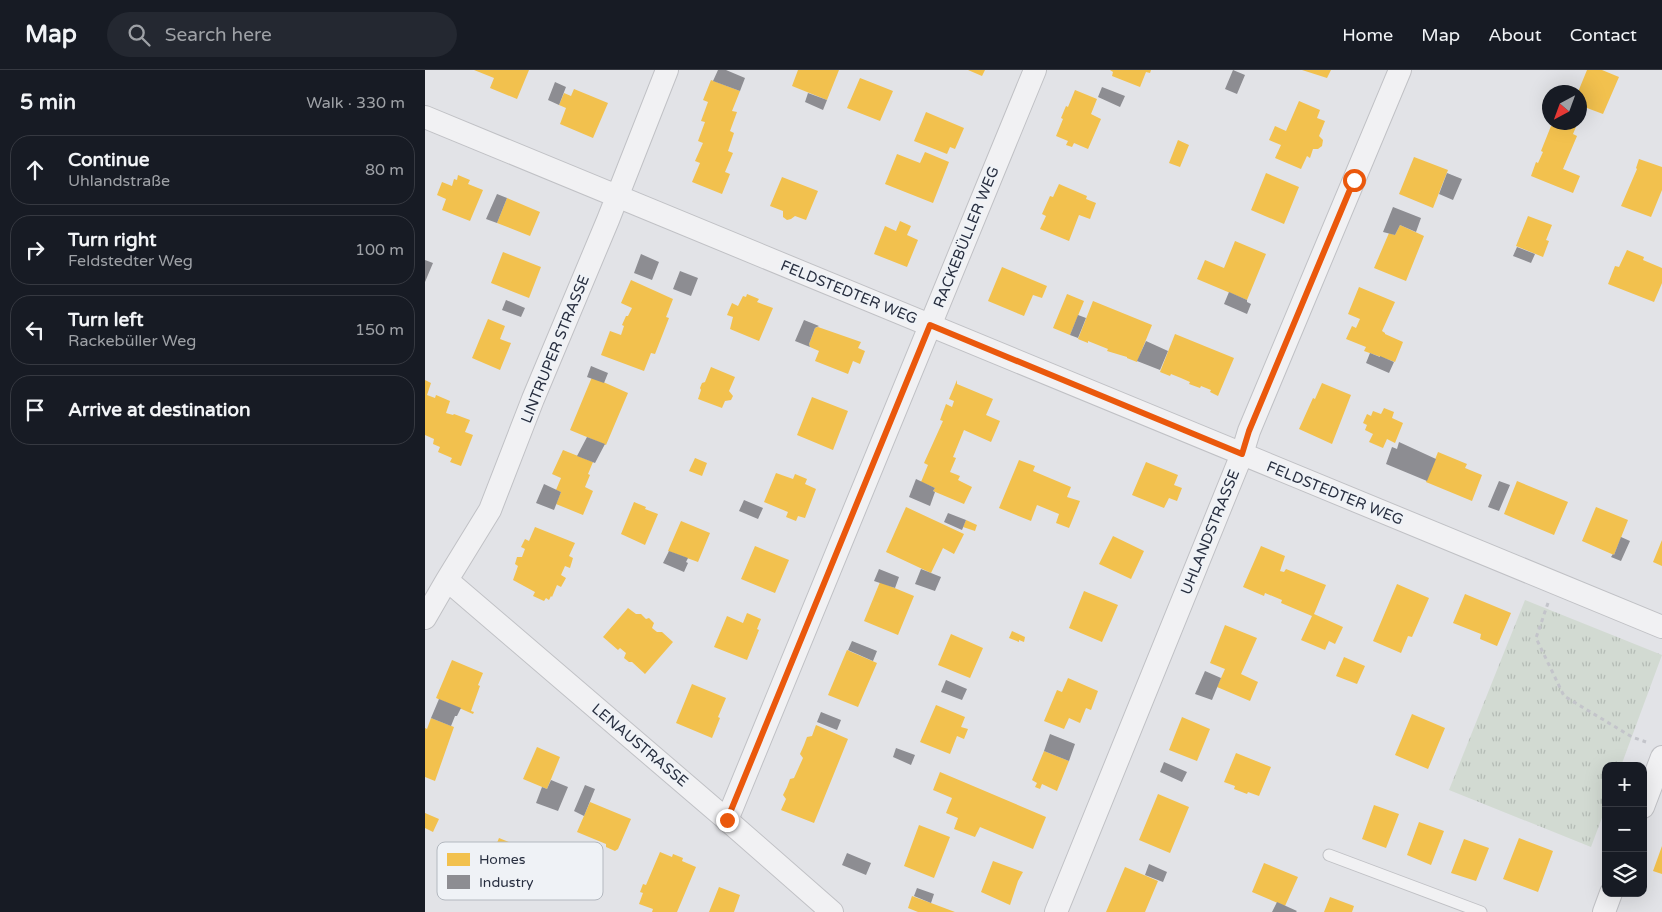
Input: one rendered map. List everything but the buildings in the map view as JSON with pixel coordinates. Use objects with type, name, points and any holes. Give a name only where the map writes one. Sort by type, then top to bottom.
[{"type":"street","name":"LINTRUPER STRASSE","points":[[425,618],[490,510],[533,399],[667,70]]},
{"type":"street","name":"RACKEBÜLLER WEG","points":[[727,820],[1035,70]]},
{"type":"street","name":"UHLANDSTRASSE","points":[[1055,912],[1242,454],[1249,431],[1400,70]]},
{"type":"street","name":"FELDSTEDTER WEG","points":[[425,117],[1662,627]]},
{"type":"street","name":"LENAUSTRASSE","points":[[447,580],[832,912]]},
{"type":"street","points":[[1647,786],[1654,750]]},
{"type":"street","points":[[1604,912],[1610,897]]},
{"type":"lane","points":[[1329,855],[1481,912]]},
{"type":"path","points":[[1548,602],[1536,638],[1564,696],[1654,750]]},
{"type":"green space","points":[[1525,600],[1662,655],[1622,762],[1602,762],[1602,818],[1591,847],[1449,790]]},
{"type":"route","points":[[727,820],[930,325],[1242,454],[1249,431],[1354,180]]}]
